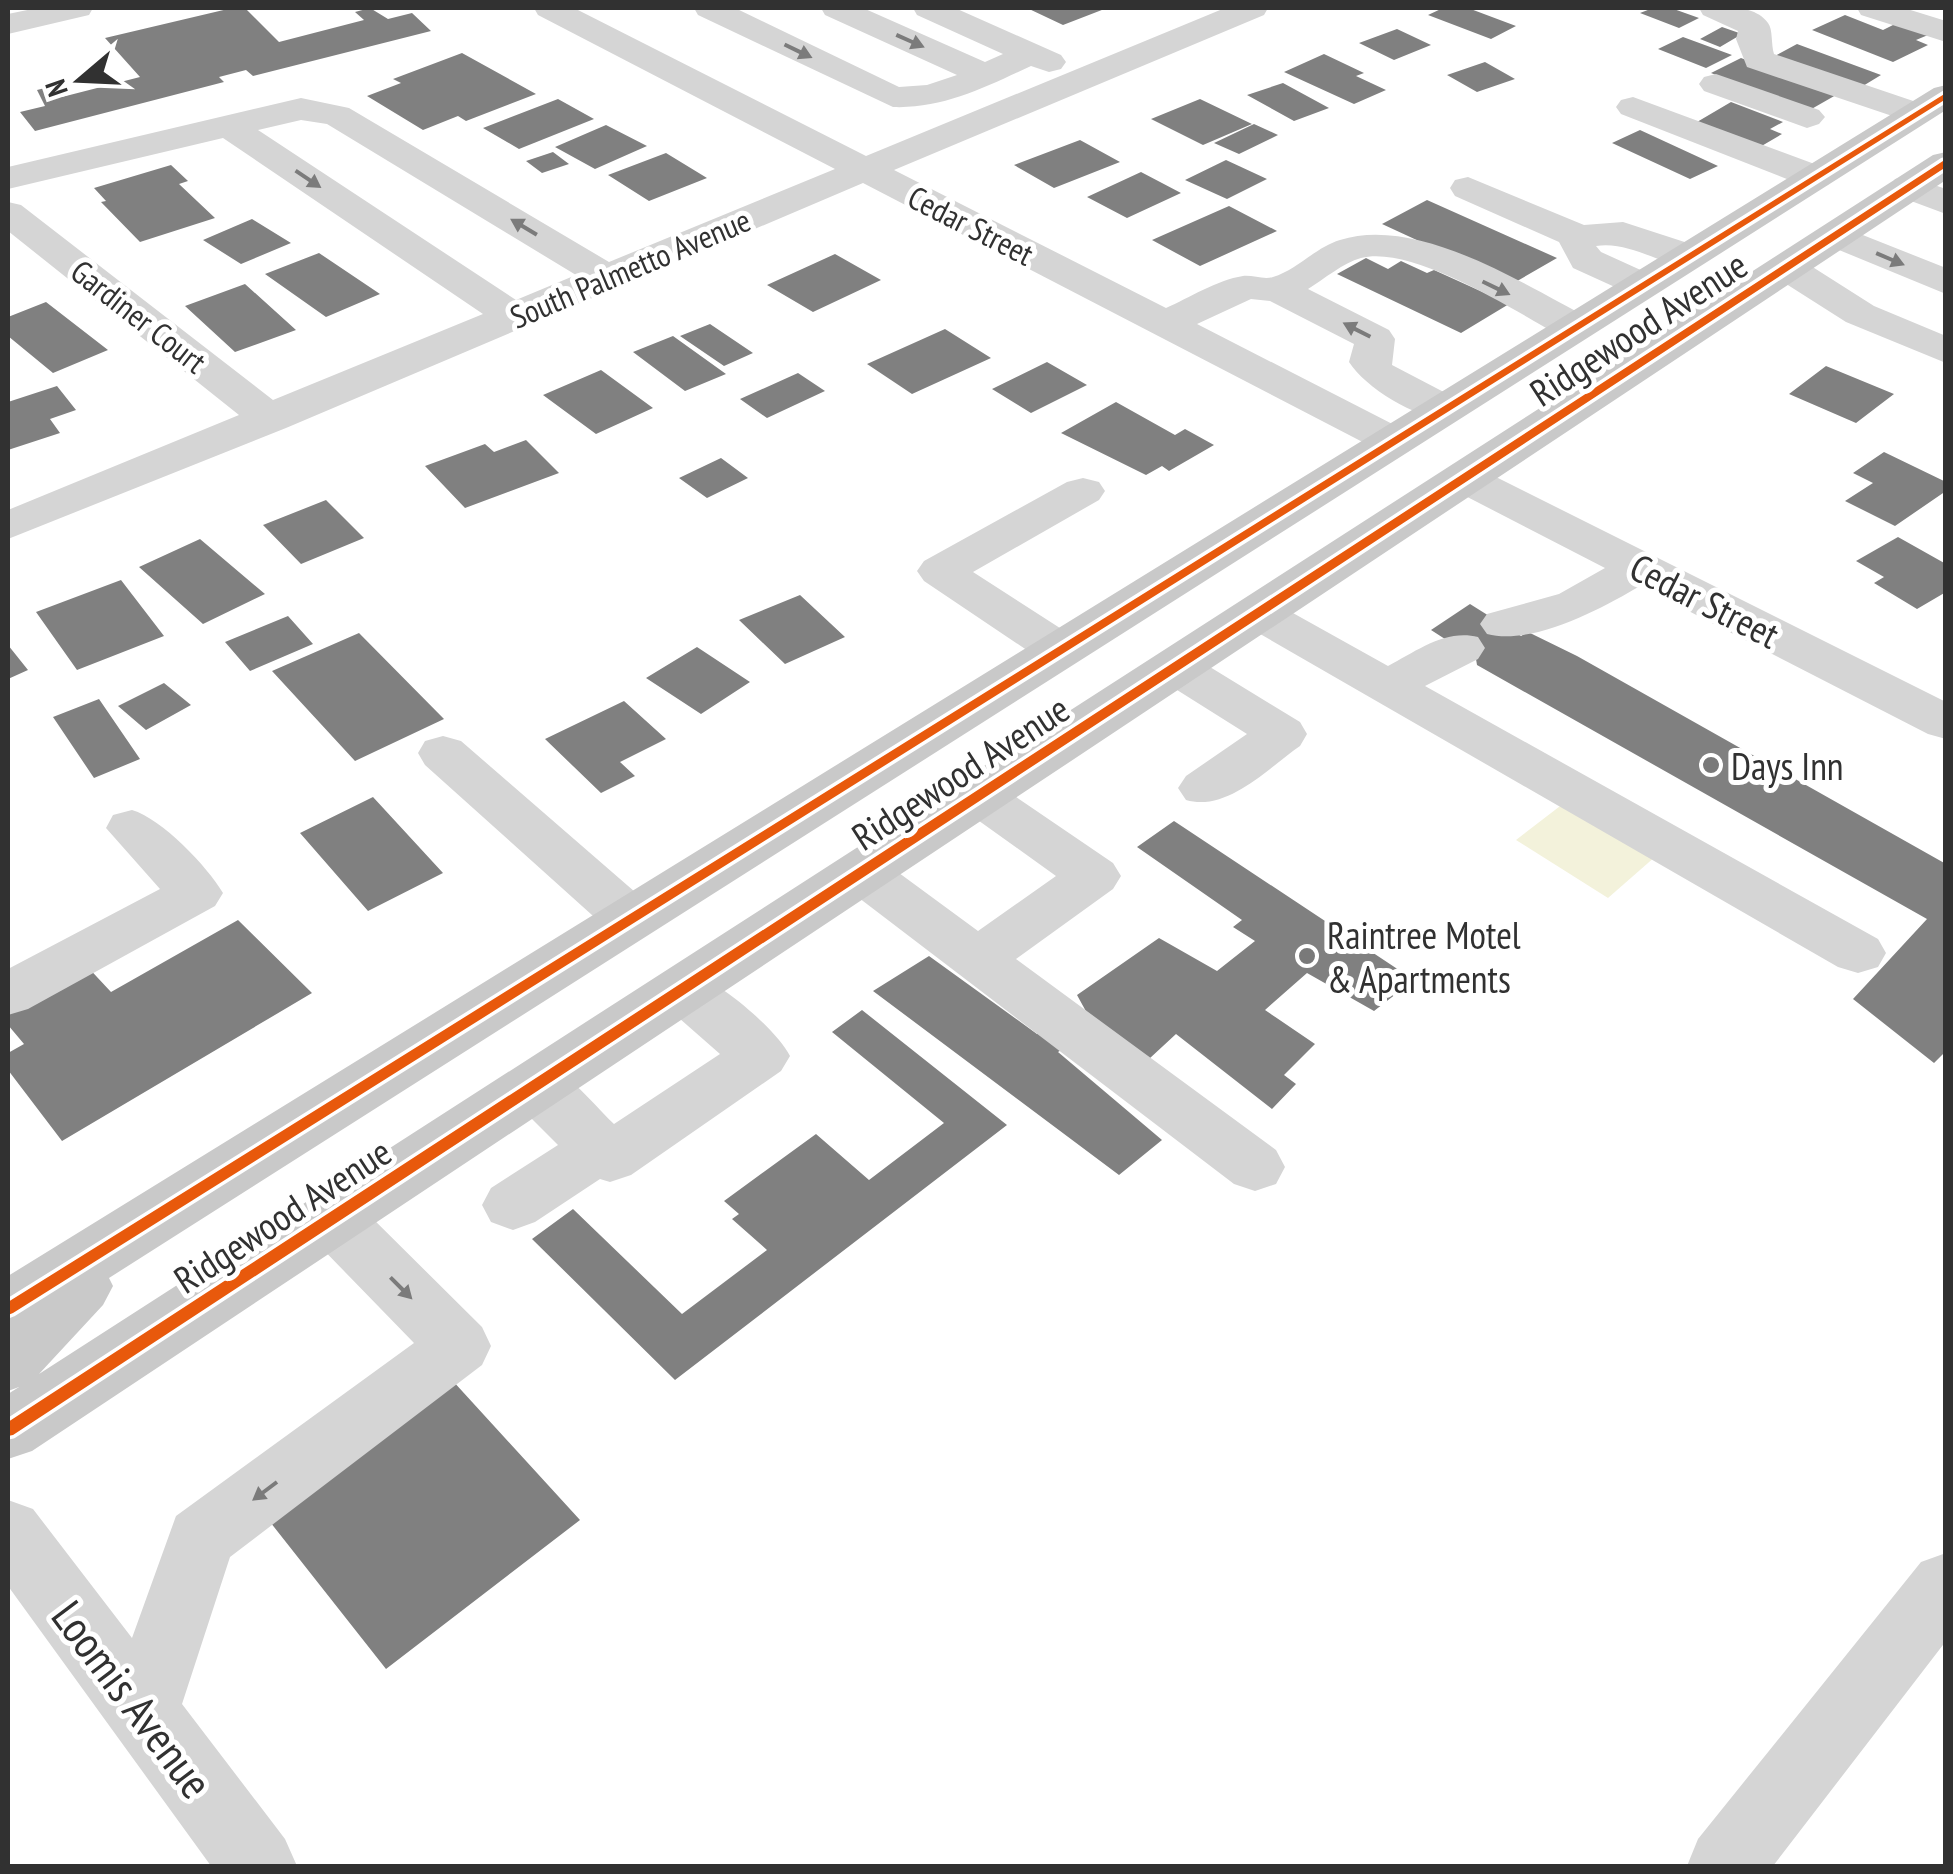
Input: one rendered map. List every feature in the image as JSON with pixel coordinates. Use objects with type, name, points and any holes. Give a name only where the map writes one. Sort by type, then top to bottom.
[{"type":"main road","name":"Ridgewood Avenue","points":[[8,1308],[1931,104]]},
{"type":"main road","name":"Ridgewood Avenue","points":[[8,1430],[1834,236],[1927,195],[1946,163]]},
{"type":"main road","points":[[1459,400],[1448,446],[1451,464],[1464,478]]},
{"type":"main road","points":[[1340,560],[1402,468],[1400,450],[1393,441]]},
{"type":"main road","points":[[8,1363],[135,1229]]},
{"type":"street","points":[[8,24],[76,8]]},
{"type":"street","name":"Cedar Street","points":[[550,8],[1393,441]]},
{"type":"street","points":[[616,42],[711,8],[893,97],[923,98],[1030,54]]},
{"type":"street","points":[[837,8],[984,74]]},
{"type":"street","points":[[929,8],[1083,78]]},
{"type":"street","name":"South Palmetto Avenue","points":[[8,526],[1252,8]]},
{"type":"street","points":[[1715,8],[1755,27],[1753,39],[1759,60],[1931,104]]},
{"type":"street","points":[[1873,8],[1946,32]]},
{"type":"street","points":[[1716,84],[1873,140]]},
{"type":"street","points":[[1633,107],[1815,177]]},
{"type":"street","points":[[8,178],[301,109],[337,115],[608,278]]},
{"type":"street","points":[[227,125],[514,317]]},
{"type":"street","points":[[1468,188],[1581,238]]},
{"type":"street","name":"Gardiner Court","points":[[8,213],[271,419]]},
{"type":"street","points":[[1642,285],[1587,260],[1577,245],[1581,238],[1592,233],[1634,233],[1689,256]]},
{"type":"street","points":[[1834,236],[1946,282]]},
{"type":"street","points":[[1279,290],[1355,248],[1394,246],[1430,256],[1576,328]]},
{"type":"street","points":[[1786,267],[1860,314],[1946,351]]},
{"type":"street","points":[[1164,324],[1246,287],[1279,290],[1374,339],[1370,362],[1377,374],[1459,400]]},
{"type":"street","name":"Cedar Street","points":[[1464,478],[1946,722]]},
{"type":"street","points":[[1060,650],[940,571],[1084,491]]},
{"type":"street","points":[[1504,624],[1576,604],[1639,567]]},
{"type":"street","points":[[1258,613],[1858,953]]},
{"type":"street","points":[[1387,686],[1461,648]]},
{"type":"street","points":[[1175,667],[1282,734],[1204,788]]},
{"type":"street","points":[[444,753],[631,918]]},
{"type":"street","points":[[977,959],[1094,876],[979,796]]},
{"type":"street","points":[[8,994],[196,892],[132,828]]},
{"type":"street","points":[[861,872],[1256,1168]]},
{"type":"street","points":[[535,1085],[610,1158],[761,1056],[683,989]]},
{"type":"street","points":[[513,1205],[600,1148]]},
{"type":"street","points":[[142,1712],[202,1538],[459,1346],[332,1218]]},
{"type":"street","name":"Loomis Avenue","points":[[8,1531],[258,1866]]},
{"type":"street","points":[[1725,1866],[1946,1584]]},
{"type":"shaded area","points":[[1568,800],[1656,856],[1608,898],[1516,840]]},
{"type":"building","points":[[245,8],[279,42],[364,20],[355,12],[370,8],[388,19],[412,13],[431,31],[253,76],[246,70],[219,77],[224,82],[35,131],[20,112],[45,106],[37,90],[53,86],[62,97],[140,77],[105,38]]},
{"type":"building","points":[[1027,8],[1107,8],[1063,25]]},
{"type":"building","points":[[1443,8],[1468,8],[1516,26],[1491,39],[1428,15]]},
{"type":"building","points":[[1671,8],[1699,18],[1679,28],[1640,13]]},
{"type":"building","points":[[1845,15],[1883,30],[1897,23],[1928,35],[1916,40],[1928,45],[1893,62],[1812,30]]},
{"type":"building","points":[[1722,27],[1742,34],[1720,47],[1700,39]]},
{"type":"building","points":[[1397,29],[1431,45],[1394,60],[1359,43]]},
{"type":"building","points":[[1683,37],[1732,55],[1706,68],[1658,49]]},
{"type":"building","points":[[1797,44],[1881,75],[1858,89],[1773,57]]},
{"type":"building","points":[[462,53],[536,94],[466,121],[458,116],[423,130],[367,96],[401,83],[393,79]]},
{"type":"building","points":[[1324,54],[1364,73],[1356,76],[1386,90],[1354,104],[1284,72]]},
{"type":"building","points":[[1741,58],[1836,95],[1808,111],[1711,73]]},
{"type":"building","points":[[1485,62],[1515,79],[1477,92],[1447,75]]},
{"type":"building","points":[[1283,83],[1329,108],[1294,121],[1247,95]]},
{"type":"building","points":[[558,99],[594,119],[519,149],[483,128]]},
{"type":"building","points":[[1200,99],[1252,124],[1203,145],[1151,119]]},
{"type":"building","points":[[1731,102],[1783,122],[1770,129],[1782,134],[1753,151],[1697,122]]},
{"type":"building","points":[[1254,124],[1278,135],[1239,154],[1214,143]]},
{"type":"building","points":[[606,125],[647,146],[595,169],[555,147]]},
{"type":"building","points":[[1640,130],[1718,166],[1690,179],[1612,143]]},
{"type":"building","points":[[1080,140],[1120,162],[1054,188],[1014,165]]},
{"type":"building","points":[[553,152],[569,164],[542,173],[526,161]]},
{"type":"building","points":[[666,153],[707,178],[649,201],[608,175]]},
{"type":"building","points":[[1226,160],[1267,179],[1227,199],[1185,180]]},
{"type":"building","points":[[171,165],[188,181],[179,184],[215,218],[140,242],[101,202],[106,201],[94,188]]},
{"type":"building","points":[[1141,172],[1181,193],[1127,218],[1087,197]]},
{"type":"building","points":[[1427,200],[1557,258],[1512,284],[1382,224]]},
{"type":"building","points":[[1229,206],[1277,231],[1200,266],[1152,240]]},
{"type":"building","points":[[252,219],[291,243],[241,264],[203,240]]},
{"type":"building","points":[[319,253],[380,294],[326,317],[265,274]]},
{"type":"building","points":[[835,254],[881,280],[813,312],[767,285]]},
{"type":"building","points":[[1366,258],[1388,269],[1401,261],[1427,273],[1434,270],[1509,304],[1461,333],[1337,274]]},
{"type":"building","points":[[245,284],[296,330],[235,352],[185,306]]},
{"type":"building","points":[[46,302],[108,350],[53,373],[8,336],[8,317]]},
{"type":"building","points":[[710,324],[753,353],[724,366],[680,336]]},
{"type":"building","points":[[945,329],[991,358],[912,394],[867,364]]},
{"type":"building","points":[[673,336],[726,374],[685,391],[633,352]]},
{"type":"building","points":[[1047,362],[1087,385],[1031,413],[992,389]]},
{"type":"building","points":[[1826,366],[1894,394],[1856,423],[1789,394]]},
{"type":"building","points":[[601,370],[653,408],[596,434],[543,395]]},
{"type":"building","points":[[798,373],[825,391],[767,418],[740,399]]},
{"type":"building","points":[[57,386],[76,410],[50,419],[60,433],[8,450],[8,402]]},
{"type":"building","points":[[1116,402],[1175,435],[1185,429],[1214,445],[1169,471],[1162,466],[1146,475],[1061,433]]},
{"type":"building","points":[[526,440],[559,473],[465,508],[425,466],[485,444],[494,452]]},
{"type":"building","points":[[1884,452],[1946,482],[1946,491],[1895,526],[1845,501],[1873,483],[1853,473]]},
{"type":"building","points":[[721,458],[748,478],[707,498],[679,478]]},
{"type":"building","points":[[326,500],[364,538],[301,564],[263,525]]},
{"type":"building","points":[[1898,537],[1946,564],[1946,592],[1917,609],[1874,583],[1884,577],[1856,561]]},
{"type":"building","points":[[200,539],[265,594],[203,624],[139,567]]},
{"type":"building","points":[[121,580],[164,636],[77,670],[36,612]]},
{"type":"building","points":[[800,595],[845,637],[785,664],[739,620]]},
{"type":"building","name":"Days Inn","points":[[1470,604],[1521,636],[1528,632],[1577,656],[1946,864],[1946,1051],[1934,1063],[1853,999],[1927,919],[1477,665],[1476,659],[1431,630]]},
{"type":"building","points":[[288,616],[313,644],[250,671],[225,642]]},
{"type":"building","points":[[359,633],[444,719],[355,761],[272,671]]},
{"type":"building","points":[[8,645],[28,670],[8,679]]},
{"type":"building","points":[[697,647],[750,682],[701,714],[646,678]]},
{"type":"building","points":[[164,683],[191,705],[146,730],[118,706]]},
{"type":"building","points":[[99,699],[140,759],[94,778],[53,717]]},
{"type":"building","points":[[624,701],[666,739],[620,762],[635,776],[601,793],[545,739]]},
{"type":"building","points":[[373,797],[443,873],[368,911],[300,833]]},
{"type":"building","name":"Raintree Motel & Apartments","points":[[1174,821],[1414,980],[1374,1011],[1307,973],[1265,1010],[1315,1044],[1284,1075],[1296,1084],[1272,1109],[1176,1034],[1136,1071],[1088,1015],[1077,995],[1159,938],[1217,971],[1255,941],[1233,927],[1242,920],[1137,847]]},
{"type":"building","points":[[238,920],[312,993],[62,1141],[8,1070],[8,1053],[24,1044],[8,1025],[8,1004],[83,962],[111,992]]},
{"type":"building","points":[[929,956],[1037,1034],[1049,1024],[1076,1040],[1058,1052],[1162,1140],[1119,1175],[873,991]]},
{"type":"building","points":[[862,1010],[1007,1125],[675,1380],[532,1239],[573,1209],[682,1314],[767,1250],[732,1219],[739,1214],[724,1201],[816,1134],[869,1180],[944,1123],[832,1032]]},
{"type":"building","points":[[452,1380],[580,1520],[386,1669],[263,1513]]},
{"type":"cycle path","points":[[8,1309],[1946,95]]},
{"type":"cycle path","points":[[8,1430],[1946,163]]},
{"type":"place","name":"Days Inn","points":[[1711,765]]},
{"type":"place","name":"Raintree Motel & Apartments","points":[[1307,956]]}]
